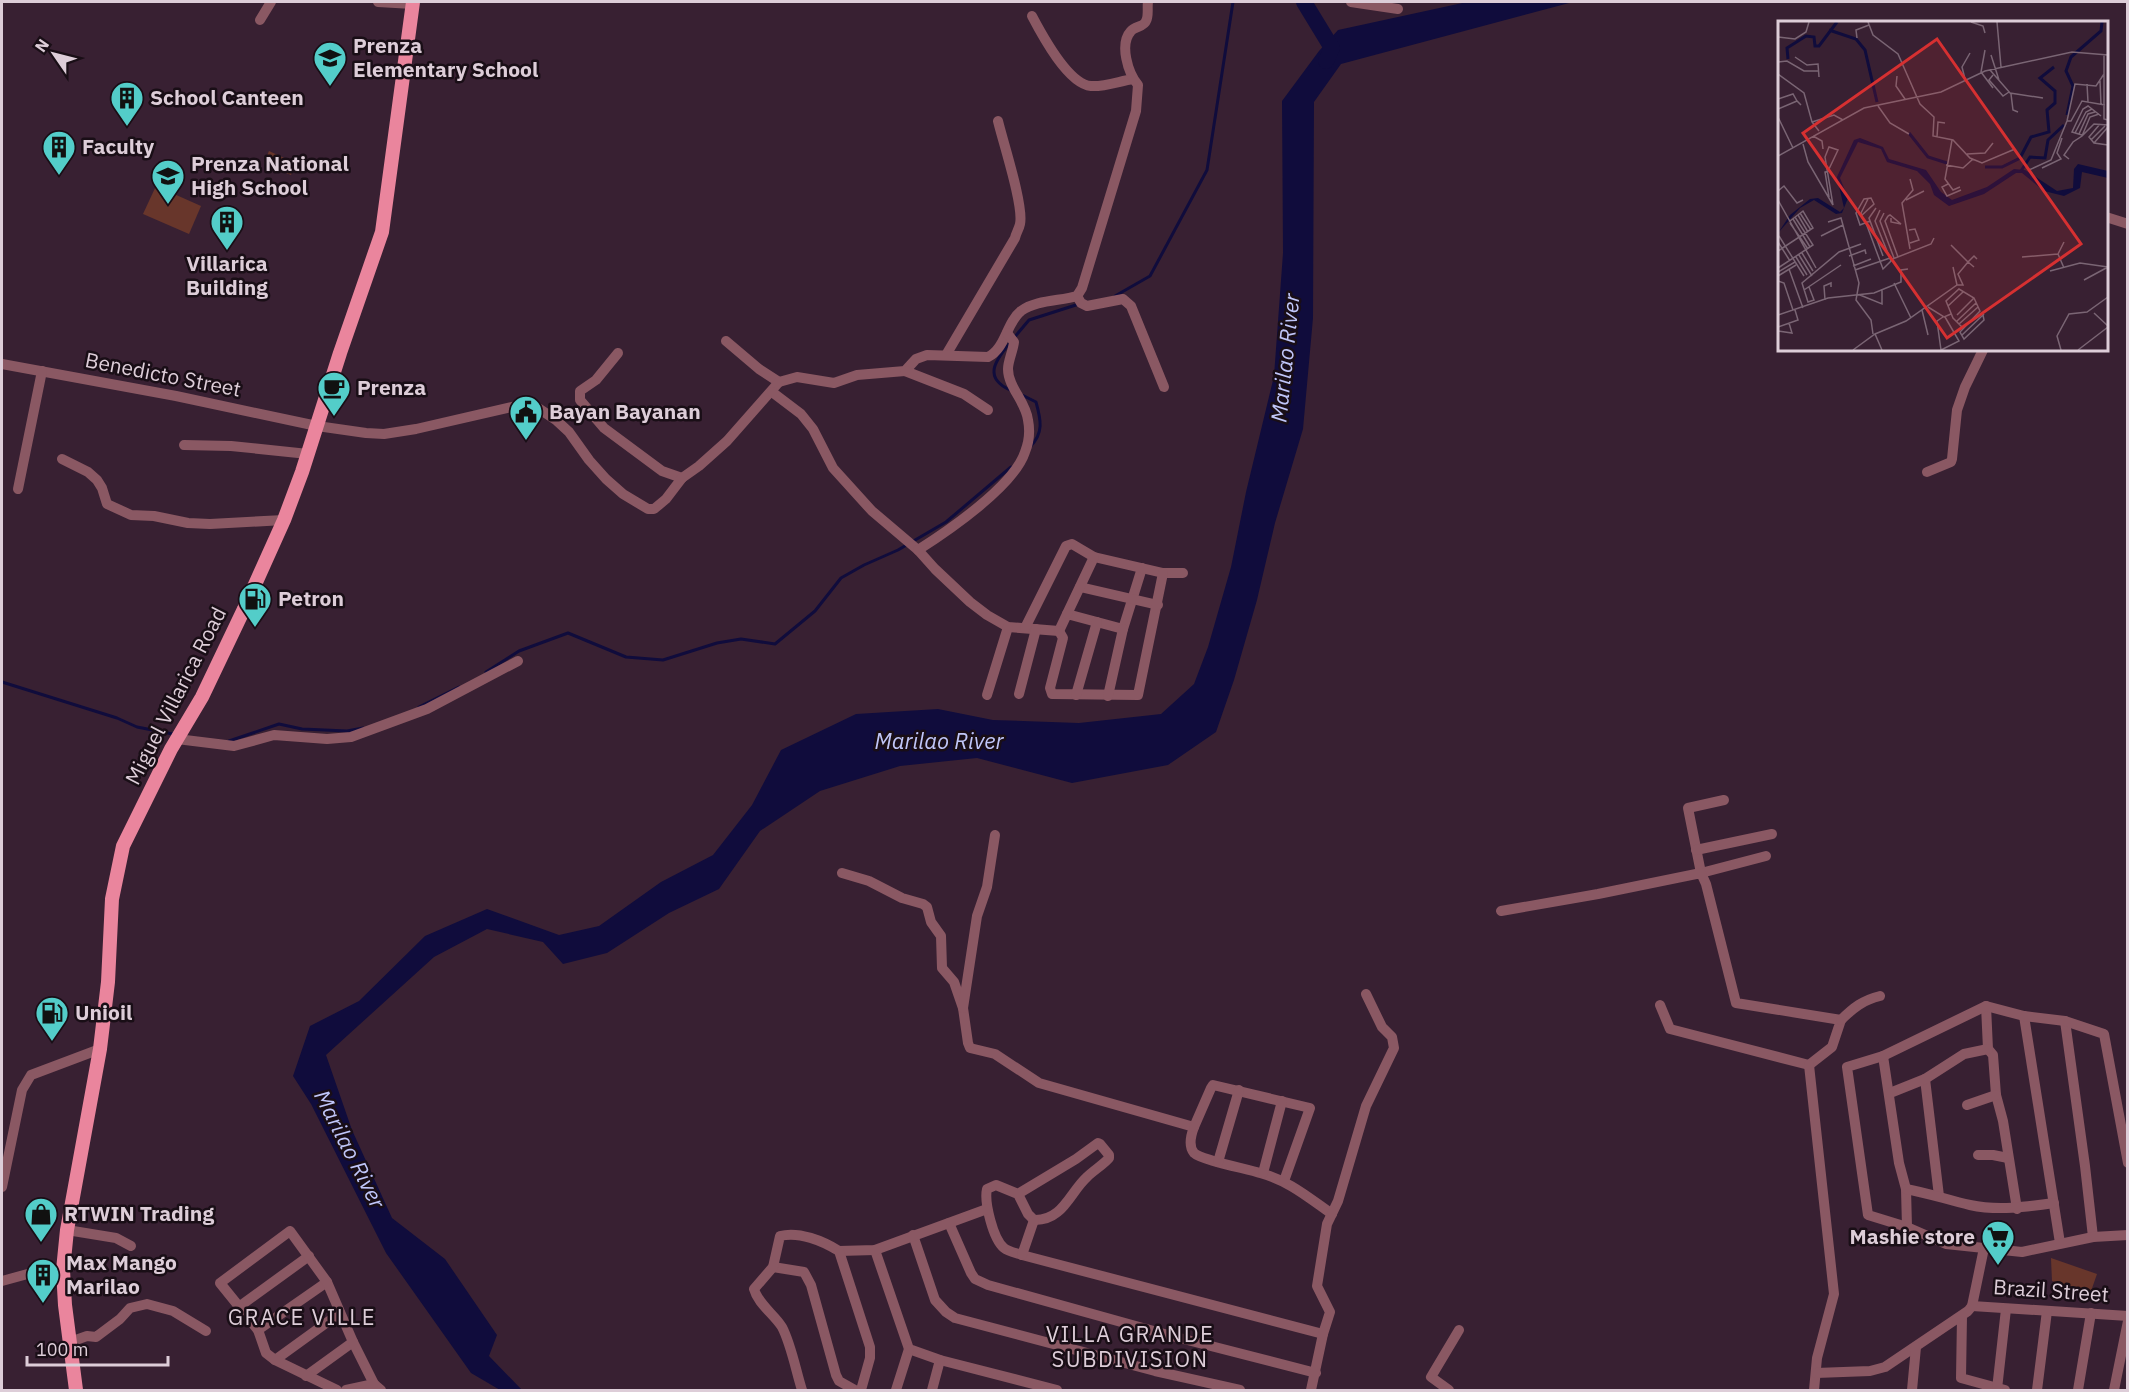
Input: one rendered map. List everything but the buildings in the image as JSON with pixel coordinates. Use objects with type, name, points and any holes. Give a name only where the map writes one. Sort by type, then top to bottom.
[{"type":"main road","name":"Miguel Villarica Road","points":[[76,1390],[63,1270],[67,1230],[100,1049],[108,982],[112,899],[123,846],[177,739],[202,697],[284,520],[308,454],[382,232],[413,3]]},
{"type":"street","points":[[260,20],[271,2]]},
{"type":"street","points":[[378,2],[413,3]]},
{"type":"street","points":[[905,371],[916,359],[927,355],[988,357],[995,353],[1013,319],[1023,310],[1032,305],[1077,296],[1082,288],[1136,111],[1138,85],[1128,67],[1125,42],[1132,29],[1147,20],[1148,2]]},
{"type":"street","points":[[1355,2],[1398,9]]},
{"type":"street","points":[[1032,16],[1062,65],[1083,83],[1094,86],[1133,79]]},
{"type":"street","points":[[946,355],[1015,238],[1020,224],[1021,215],[1016,191],[998,121]]},
{"type":"street","points":[[2108,218],[2127,225]]},
{"type":"street","points":[[1077,296],[1081,303],[1088,306],[1123,299],[1127,301],[1164,387]]},
{"type":"street","points":[[913,545],[943,535],[1012,474],[1025,453],[1029,436],[1028,418],[1010,378],[1008,368],[1014,342],[1006,333]]},
{"type":"street","points":[[726,341],[759,369],[801,414],[813,429],[834,468],[872,511],[913,545],[970,602],[1008,627],[1059,631],[1064,638],[1050,692],[1055,695],[1138,695],[1163,573]]},
{"type":"street","points":[[1927,472],[1951,462],[1957,410],[1983,351]]},
{"type":"street","points":[[618,354],[596,380],[580,391],[580,400],[604,428],[662,471],[682,478],[727,441],[776,387],[797,377],[834,383],[857,375],[905,371],[964,394],[988,410]]},
{"type":"street","name":"Benedicto Street","points":[[2,364],[176,396],[317,426],[366,433],[395,433],[527,404],[538,407],[556,420],[569,432],[606,479],[648,510],[666,498],[682,478]]},
{"type":"street","points":[[18,489],[42,371]]},
{"type":"street","points":[[184,445],[231,446],[308,454]]},
{"type":"street","points":[[62,459],[88,472],[102,488],[107,504],[131,515],[210,524],[284,520]]},
{"type":"street","points":[[1025,628],[1066,546],[1072,544],[1094,557],[1163,573],[1183,573]]},
{"type":"street","points":[[1059,631],[1094,557]]},
{"type":"street","points":[[1108,696],[1123,629],[1142,568]]},
{"type":"street","points":[[1080,587],[1158,604]]},
{"type":"street","points":[[1067,614],[1123,629]]},
{"type":"street","points":[[1076,695],[1097,622]]},
{"type":"street","points":[[987,695],[1008,627]]},
{"type":"street","points":[[1019,694],[1036,629]]},
{"type":"street","points":[[177,739],[234,746],[274,735],[327,739],[351,737],[427,709],[518,661]]},
{"type":"street","points":[[1724,800],[1689,808],[1701,873],[1706,884],[1736,1004],[1841,1020]]},
{"type":"street","points":[[1696,849],[1772,834]]},
{"type":"street","points":[[963,1008],[977,916],[987,887],[996,835]]},
{"type":"street","points":[[1501,911],[1701,873],[1766,856]]},
{"type":"street","points":[[842,873],[869,881],[902,898],[927,907],[931,922],[941,936],[942,968],[954,982],[963,1008],[970,1048],[995,1054],[1039,1083],[1194,1127]]},
{"type":"street","points":[[1311,1390],[1330,1312],[1317,1286],[1327,1224],[1338,1202],[1366,1106],[1394,1048],[1392,1037],[1382,1027],[1366,994]]},
{"type":"street","points":[[1809,1065],[1832,1047],[1841,1020],[1854,1007],[1867,999],[1880,996]]},
{"type":"street","points":[[1660,1005],[1670,1029],[1809,1065]]},
{"type":"street","points":[[1986,1006],[1988,1049],[1993,1055],[1996,1095],[2003,1121],[2017,1209]]},
{"type":"street","points":[[2127,1163],[2125,1136],[2104,1034],[2065,1021],[2024,1016],[1986,1006],[1883,1056],[1847,1067],[1868,1215],[1907,1227],[1946,1244],[2022,1252],[2093,1237],[2127,1235]]},
{"type":"street","points":[[2024,1016],[2060,1243]]},
{"type":"street","points":[[2065,1021],[2093,1237]]},
{"type":"street","points":[[2,1187],[22,1090],[31,1075],[100,1049]]},
{"type":"street","points":[[1890,1093],[1925,1078],[1964,1054],[1988,1049]]},
{"type":"street","points":[[1883,1056],[1899,1163],[1906,1189],[1907,1227]]},
{"type":"street","points":[[1809,1065],[1834,1294],[1820,1349],[1814,1390]]},
{"type":"street","points":[[1925,1078],[1939,1196]]},
{"type":"street","points":[[1284,1181],[1310,1108],[1214,1085],[1194,1127],[1191,1137],[1193,1152],[1198,1156],[1263,1173],[1284,1181],[1332,1214]]},
{"type":"street","points":[[1218,1162],[1239,1090]]},
{"type":"street","points":[[1967,1105],[1996,1095]]},
{"type":"street","points":[[1263,1173],[1281,1101]]},
{"type":"street","points":[[1018,1194],[1098,1143],[1109,1155],[1109,1158],[1085,1178],[1063,1209],[1034,1220]]},
{"type":"street","points":[[1978,1155],[2008,1158]]},
{"type":"street","points":[[1076,1159],[1085,1178]]},
{"type":"street","points":[[1034,1220],[1028,1214],[1018,1194],[996,1185],[987,1189],[987,1209],[997,1237],[1004,1248],[1022,1255],[1323,1334]]},
{"type":"street","points":[[1906,1189],[1970,1205],[2017,1209],[2054,1203]]},
{"type":"street","points":[[802,1390],[783,1330],[754,1289],[773,1267],[777,1241],[780,1236],[811,1238],[839,1251],[875,1250],[987,1209]]},
{"type":"street","points":[[1022,1255],[1034,1220]]},
{"type":"street","points":[[949,1223],[971,1273],[981,1282],[1157,1332],[1316,1373]]},
{"type":"street","points":[[67,1230],[116,1238],[131,1246]]},
{"type":"street","points":[[337,1390],[275,1360],[266,1353],[258,1330],[220,1283],[290,1231],[327,1282],[353,1342],[377,1387],[346,1390]]},
{"type":"street","points":[[913,1235],[935,1300],[946,1312],[956,1318],[1155,1371],[1240,1390]]},
{"type":"street","points":[[1816,1373],[1870,1371],[1885,1367],[1962,1316],[1972,1306],[1984,1248]]},
{"type":"street","points":[[875,1250],[909,1349],[896,1390]]},
{"type":"street","points":[[839,1251],[870,1347],[870,1358],[861,1390]]},
{"type":"street","points":[[240,1306],[309,1256]]},
{"type":"street","points":[[773,1267],[804,1272],[811,1285],[836,1376],[839,1381],[855,1390]]},
{"type":"street","points":[[2,1281],[35,1272],[63,1270]]},
{"type":"street","points":[[258,1330],[327,1282]]},
{"type":"street","points":[[70,1342],[87,1336],[96,1337],[120,1319],[130,1308],[147,1304],[173,1311],[206,1332]]},
{"type":"street","name":"Brazil Street","points":[[1972,1306],[2127,1316]]},
{"type":"street","points":[[1962,1316],[1961,1378],[2001,1390],[2006,1309]]},
{"type":"street","points":[[2037,1390],[2047,1311]]},
{"type":"street","points":[[275,1360],[340,1313]]},
{"type":"street","points":[[2078,1390],[2091,1313]]},
{"type":"street","points":[[2114,1390],[2127,1321]]},
{"type":"street","points":[[1449,1390],[1431,1377],[1460,1330]]},
{"type":"street","points":[[306,1376],[353,1342]]},
{"type":"street","points":[[1912,1390],[1916,1347]]},
{"type":"street","points":[[909,1349],[940,1360],[1057,1390]]},
{"type":"street","points":[[932,1390],[940,1360]]},
{"type":"shaded area","points":[[269,151],[295,163],[291,175],[264,163]]},
{"type":"shaded area","points":[[156,186],[201,206],[189,234],[143,214]]},
{"type":"shaded area","points":[[2051,1258],[2097,1274],[2090,1294],[2052,1281]]},
{"type":"water","name":"Marilao River","points":[[1467,2],[1573,2],[1341,64],[1314,102],[1313,318],[1303,429],[1275,523],[1257,600],[1216,732],[1168,765],[1072,783],[977,758],[900,766],[820,791],[760,831],[719,889],[669,913],[607,953],[563,964],[543,942],[487,929],[434,957],[326,1055],[352,1130],[392,1218],[445,1259],[497,1335],[489,1356],[522,1390],[500,1390],[471,1373],[386,1253],[311,1104],[293,1076],[310,1026],[359,1001],[425,936],[487,909],[559,935],[599,926],[661,882],[713,855],[752,805],[781,750],[856,714],[938,709],[993,720],[1079,723],[1161,714],[1194,684],[1208,647],[1231,567],[1246,492],[1274,376],[1283,253],[1282,101],[1319,51],[1338,30]]},
{"type":"waterway","points":[[1115,296],[1150,276],[1207,170],[1233,2]]},
{"type":"waterway","points":[[1304,2],[1332,48],[1326,61]]},
{"type":"waterway","points":[[1013,339],[1029,320],[1079,304]]},
{"type":"waterway","points":[[1009,344],[996,363],[994,375],[1002,385],[1010,390]]},
{"type":"waterway","points":[[1022,395],[1036,402],[1039,415],[1038,437],[1030,447]]},
{"type":"waterway","points":[[486,672],[519,651],[568,633],[626,657],[663,660],[717,643],[741,639],[775,644],[815,611],[841,578],[898,550],[946,522],[1011,467]]},
{"type":"waterway","points":[[2,682],[117,718],[137,727],[173,734]]},
{"type":"waterway","points":[[419,707],[459,687]]},
{"type":"waterway","points":[[229,741],[279,724],[302,729],[347,731],[363,728]]},
{"type":"place","name":"Prenza Elementary School","points":[[330,87]]},
{"type":"place","name":"School Canteen","points":[[127,127]]},
{"type":"place","name":"Faculty","points":[[59,176]]},
{"type":"place","name":"Prenza National High School","points":[[168,205]]},
{"type":"place","name":"Villarica Building","points":[[227,251]]},
{"type":"place","name":"Prenza","points":[[334,417]]},
{"type":"place","name":"Bayan Bayanan","points":[[526,441]]},
{"type":"place","name":"Petron","points":[[255,628]]},
{"type":"place","name":"Unioil","points":[[52,1042]]},
{"type":"place","name":"RTWIN Trading","points":[[41,1243]]},
{"type":"place","name":"Mashie store","points":[[1998,1266]]},
{"type":"place","name":"Max Mango Marilao","points":[[43,1304]]},
{"type":"district","name":"GRACE VILLE","points":[[302,1317]]},
{"type":"district","name":"VILLA GRANDE SUBDIVISION","points":[[1130,1346]]}]
